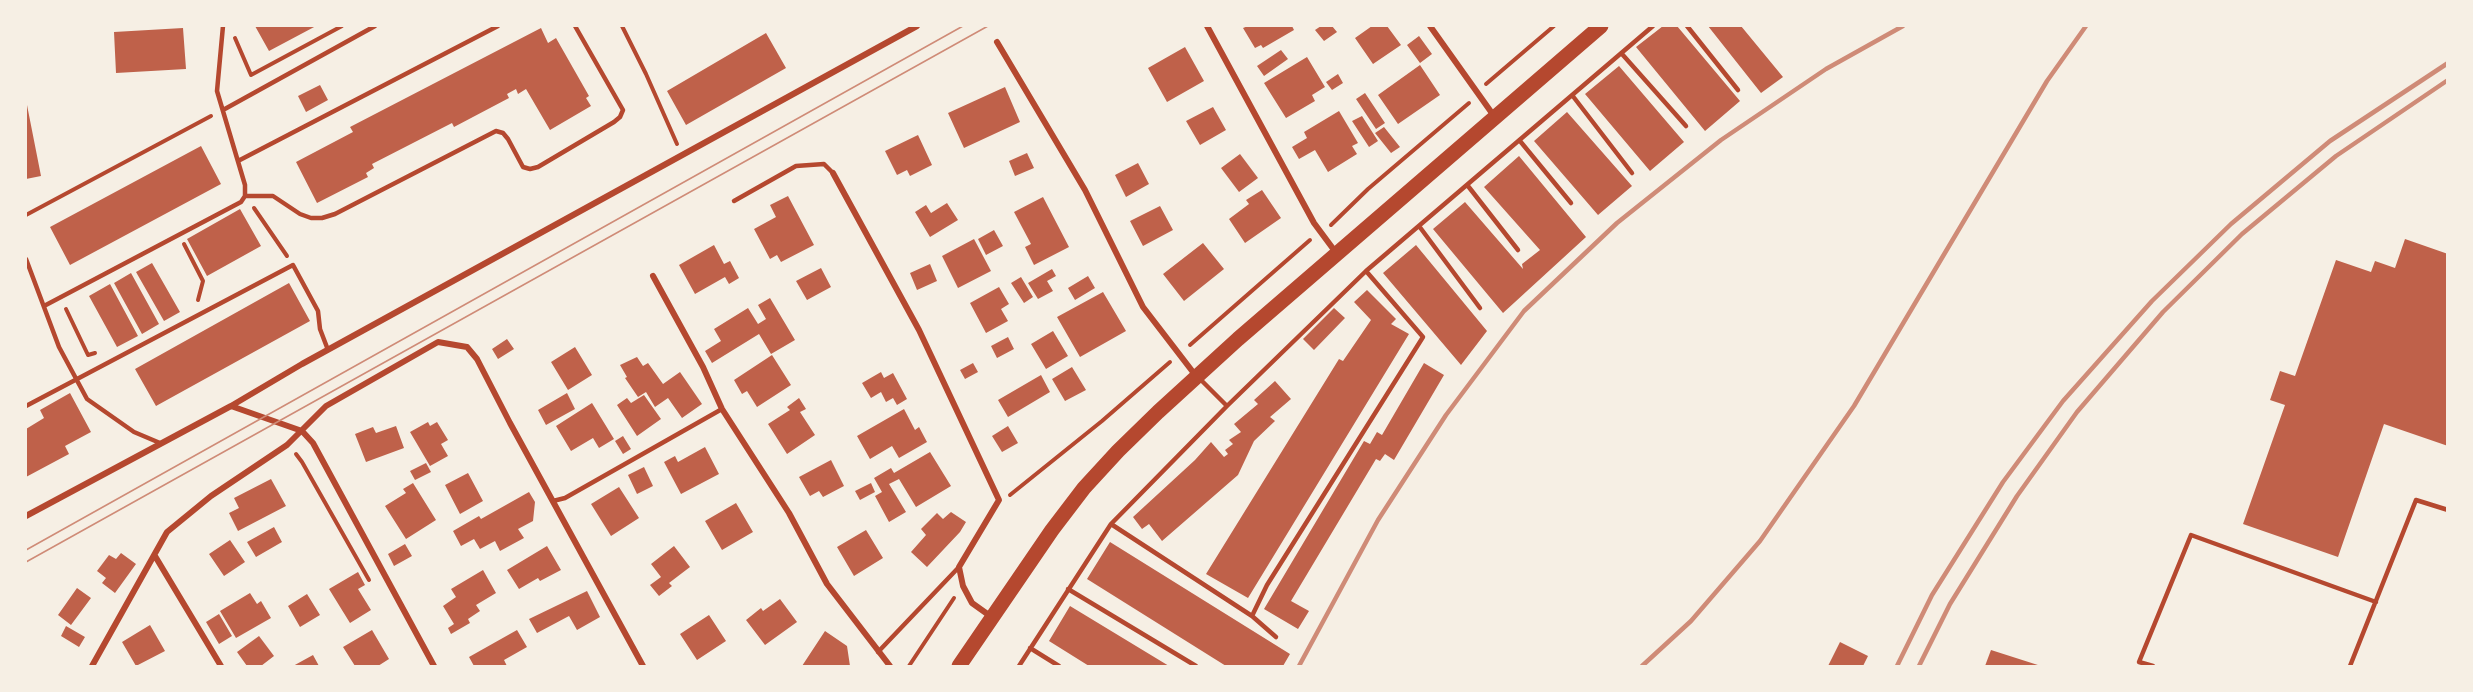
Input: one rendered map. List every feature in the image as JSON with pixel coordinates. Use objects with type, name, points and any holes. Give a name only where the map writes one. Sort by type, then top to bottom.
[{"type":"main road","points":[[959,666],[1052,530],[1084,488],[1158,412],[1601,26]]},
{"type":"street","points":[[26,516],[231,406],[328,350],[917,26]]},
{"type":"street","points":[[1207,26],[1320,234],[1337,254]]},
{"type":"street","points":[[1431,26],[1494,117]]},
{"type":"street","points":[[997,42],[1085,190],[1143,307],[1197,376]]},
{"type":"street","points":[[833,173],[919,330],[999,500],[958,567],[963,586],[972,603],[993,618]]},
{"type":"street","points":[[653,276],[704,367],[722,410],[789,513],[827,584],[890,666]]},
{"type":"street","points":[[92,666],[167,532],[202,503],[287,445],[326,406],[438,342],[467,347],[477,358],[643,666]]},
{"type":"street","points":[[231,406],[302,431],[313,443],[434,666]]},
{"type":"street","points":[[155,556],[221,666]]},
{"type":"lane","points":[[44,306],[232,208],[244,195],[245,185],[217,92],[223,26]]},
{"type":"lane","points":[[223,110],[375,26]]},
{"type":"lane","points":[[238,161],[498,26]]},
{"type":"lane","points":[[244,195],[273,196],[300,214],[311,218],[322,218],[335,214],[496,131],[503,133],[508,139],[523,167],[530,170],[538,167],[614,122],[623,110],[575,26]]},
{"type":"lane","points":[[1019,666],[1111,524],[1227,406],[1366,271],[1653,26]]},
{"type":"lane","points":[[1687,26],[1738,90]]},
{"type":"lane","points":[[1622,54],[1686,126]]},
{"type":"lane","points":[[1572,95],[1632,173]]},
{"type":"lane","points":[[1520,141],[1570,203]]},
{"type":"lane","points":[[734,201],[796,166],[824,164],[833,173]]},
{"type":"lane","points":[[1468,186],[1518,250]]},
{"type":"lane","points":[[1419,226],[1480,308]]},
{"type":"lane","points":[[26,259],[59,347],[87,399],[134,432],[160,443]]},
{"type":"lane","points":[[26,406],[293,265],[318,311],[320,329],[328,350]]},
{"type":"lane","points":[[1252,616],[1267,585],[1423,337],[1366,271]]},
{"type":"lane","points":[[1197,376],[1227,406]]},
{"type":"lane","points":[[553,501],[565,498],[722,410]]},
{"type":"lane","points":[[2350,666],[2416,500],[2448,510]]},
{"type":"lane","points":[[1111,524],[1252,616],[1276,637]]},
{"type":"lane","points":[[2152,666],[2139,662],[2191,535],[2376,602]]},
{"type":"lane","points":[[878,652],[958,567]]},
{"type":"lane","points":[[1068,589],[1196,666]]},
{"type":"lane","points":[[1030,648],[1059,666]]},
{"type":"path","points":[[251,75],[342,26]]},
{"type":"path","points":[[622,26],[646,74]]},
{"type":"path","points":[[999,500],[1015,493],[1179,355],[1306,242],[1320,234],[1368,189],[1478,96],[1488,81],[1554,26]]},
{"type":"path","points":[[233,32],[257,91]]},
{"type":"path","points":[[26,215],[223,110]]},
{"type":"path","points":[[244,195],[293,265]]},
{"type":"path","points":[[180,235],[203,281],[193,317]]},
{"type":"path","points":[[60,298],[88,355]]},
{"type":"path","points":[[287,445],[302,462],[372,585]]},
{"type":"building","points":[[255,26],[316,26],[269,51]]},
{"type":"building","points":[[1292,26],[1294,30],[1263,48],[1261,45],[1255,48],[1243,28]]},
{"type":"building","points":[[1321,26],[1332,26],[1337,32],[1324,41],[1315,30]]},
{"type":"building","points":[[1372,26],[1387,26],[1401,45],[1373,64],[1355,38]]},
{"type":"building","points":[[1663,26],[1677,26],[1740,101],[1705,131],[1636,47]]},
{"type":"building","points":[[1708,26],[1741,26],[1783,77],[1761,93]]},
{"type":"building","points":[[183,28],[186,69],[116,73],[114,32]]},
{"type":"building","points":[[541,28],[548,43],[556,38],[589,96],[586,98],[591,106],[550,130],[526,89],[518,94],[516,89],[507,94],[509,98],[454,127],[452,123],[372,164],[374,168],[366,173],[368,177],[317,203],[296,162],[353,132],[350,127]]},
{"type":"building","points":[[766,33],[786,68],[686,125],[667,91]]},
{"type":"building","points":[[1419,36],[1432,54],[1420,63],[1407,45]]},
{"type":"building","points":[[1185,47],[1204,81],[1167,102],[1148,68]]},
{"type":"building","points":[[1281,50],[1288,59],[1264,76],[1257,66]]},
{"type":"building","points":[[1307,57],[1325,87],[1312,95],[1315,101],[1286,118],[1264,83]]},
{"type":"building","points":[[1420,65],[1440,95],[1398,124],[1378,95]]},
{"type":"building","points":[[1619,66],[1684,142],[1650,171],[1585,94]]},
{"type":"building","points":[[1338,74],[1343,83],[1332,90],[1326,82]]},
{"type":"building","points":[[320,85],[328,100],[306,112],[298,96]]},
{"type":"building","points":[[1005,87],[1020,122],[964,148],[948,113]]},
{"type":"building","points":[[1365,93],[1385,123],[1376,129],[1356,99]]},
{"type":"building","points":[[26,106],[41,176],[26,179]]},
{"type":"building","points":[[1213,107],[1226,130],[1200,145],[1186,121]]},
{"type":"building","points":[[1339,111],[1358,143],[1352,146],[1357,154],[1328,172],[1315,150],[1299,159],[1292,147],[1307,138],[1304,132]]},
{"type":"building","points":[[1567,112],[1632,186],[1598,215],[1534,141]]},
{"type":"building","points":[[1362,116],[1378,141],[1369,147],[1352,121]]},
{"type":"building","points":[[1384,127],[1400,147],[1391,153],[1375,133]]},
{"type":"building","points":[[918,135],[932,165],[910,176],[907,170],[897,175],[885,151]]},
{"type":"building","points":[[201,146],[221,184],[70,265],[50,227]]},
{"type":"building","points":[[1027,153],[1034,168],[1015,176],[1009,161]]},
{"type":"building","points":[[1240,154],[1258,178],[1239,192],[1221,168]]},
{"type":"building","points":[[1519,156],[1586,237],[1503,313],[1433,229],[1465,202],[1523,269],[1522,264],[1540,250],[1484,187]]},
{"type":"building","points":[[1138,163],[1149,184],[1126,197],[1115,175]]},
{"type":"building","points":[[1262,190],[1281,218],[1245,243],[1229,219],[1249,204],[1246,200]]},
{"type":"building","points":[[788,196],[814,245],[781,262],[777,255],[770,259],[754,229],[776,217],[770,205]]},
{"type":"building","points":[[1043,197],[1069,247],[1034,265],[1025,247],[1031,244],[1014,212]]},
{"type":"building","points":[[947,203],[958,220],[930,237],[915,212],[926,205],[931,213]]},
{"type":"building","points":[[1160,206],[1173,230],[1143,246],[1130,221]]},
{"type":"building","points":[[240,209],[261,246],[207,276],[187,239]]},
{"type":"building","points":[[994,230],[1003,246],[986,255],[978,239]]},
{"type":"building","points":[[974,239],[991,271],[958,288],[942,256]]},
{"type":"building","points":[[2405,239],[2448,254],[2448,446],[2384,424],[2338,557],[2243,524],[2285,405],[2270,400],[2280,371],[2295,376],[2336,260],[2371,272],[2375,261],[2395,268]]},
{"type":"building","points":[[1203,243],[1224,269],[1184,301],[1163,274]]},
{"type":"building","points":[[714,245],[724,264],[730,261],[739,278],[729,284],[725,277],[695,294],[679,265]]},
{"type":"building","points":[[1416,245],[1487,331],[1461,365],[1383,273]]},
{"type":"building","points":[[152,263],[180,312],[164,321],[136,272]]},
{"type":"building","points":[[930,264],[937,281],[917,290],[910,273]]},
{"type":"building","points":[[821,268],[831,287],[807,300],[796,281]]},
{"type":"building","points":[[1052,269],[1056,276],[1047,281],[1053,291],[1038,299],[1028,283]]},
{"type":"building","points":[[131,273],[159,324],[142,334],[114,283]]},
{"type":"building","points":[[1088,276],[1095,288],[1075,300],[1068,288]]},
{"type":"building","points":[[1021,277],[1033,297],[1024,303],[1011,283]]},
{"type":"building","points":[[289,283],[310,321],[156,406],[135,369]]},
{"type":"building","points":[[110,284],[138,336],[117,347],[89,296]]},
{"type":"building","points":[[999,287],[1009,304],[1001,309],[1008,321],[986,333],[970,303]]},
{"type":"building","points":[[1367,290],[1396,319],[1391,324],[1409,334],[1248,598],[1206,574],[1339,359],[1343,361],[1371,320],[1354,302]]},
{"type":"building","points":[[1103,292],[1126,331],[1080,357],[1057,317]]},
{"type":"building","points":[[770,298],[795,340],[771,354],[759,334],[712,363],[705,351],[721,341],[714,329],[748,308],[758,324],[766,319],[758,305]]},
{"type":"building","points":[[1334,308],[1345,318],[1314,350],[1303,339]]},
{"type":"building","points":[[1053,331],[1068,356],[1046,369],[1031,344]]},
{"type":"building","points":[[1008,337],[1014,349],[997,358],[991,346]]},
{"type":"building","points":[[507,339],[514,349],[498,359],[492,349]]},
{"type":"building","points":[[575,347],[592,375],[568,390],[551,362]]},
{"type":"building","points":[[772,355],[791,385],[757,407],[747,391],[742,394],[734,380]]},
{"type":"building","points":[[637,357],[643,366],[648,363],[663,384],[680,372],[702,404],[682,418],[668,398],[655,407],[646,392],[638,397],[625,378],[627,377],[620,365]]},
{"type":"building","points":[[973,363],[978,372],[965,379],[960,370]]},
{"type":"building","points":[[1424,363],[1444,375],[1394,460],[1385,454],[1380,461],[1376,459],[1291,601],[1309,611],[1298,629],[1264,609],[1364,441],[1370,444],[1377,432],[1382,435]]},
{"type":"building","points":[[1072,367],[1086,390],[1065,401],[1052,379]]},
{"type":"building","points":[[881,372],[884,378],[893,373],[907,399],[897,405],[893,398],[886,402],[881,392],[871,398],[862,383]]},
{"type":"building","points":[[1041,375],[1050,392],[1008,417],[998,400]]},
{"type":"building","points":[[1275,381],[1291,399],[1270,417],[1275,421],[1254,441],[1238,475],[1162,541],[1149,524],[1142,529],[1133,517],[1195,460],[1211,442],[1224,457],[1228,454],[1225,450],[1233,444],[1229,440],[1241,432],[1234,424],[1258,404],[1254,400]]},
{"type":"building","points":[[70,393],[91,432],[65,446],[69,454],[26,477],[26,429],[44,418],[40,410]]},
{"type":"building","points":[[567,393],[575,409],[546,425],[538,410]]},
{"type":"building","points":[[644,395],[661,419],[637,436],[617,405],[627,398],[631,403]]},
{"type":"building","points":[[799,398],[806,409],[800,412],[815,435],[787,454],[768,424],[790,410],[787,407]]},
{"type":"building","points":[[592,403],[614,439],[599,448],[593,438],[571,451],[556,426]]},
{"type":"building","points":[[904,409],[915,430],[919,427],[927,442],[899,458],[892,446],[870,459],[857,436]]},
{"type":"building","points":[[428,422],[430,426],[437,422],[448,440],[441,444],[448,456],[430,466],[410,432]]},
{"type":"building","points":[[396,426],[404,448],[366,462],[355,434],[373,427],[376,433]]},
{"type":"building","points":[[1008,426],[1018,443],[1002,452],[992,436]]},
{"type":"building","points":[[623,436],[631,449],[623,454],[615,441]]},
{"type":"building","points":[[705,447],[719,474],[681,494],[664,462],[675,456],[678,462]]},
{"type":"building","points":[[930,452],[951,486],[916,507],[899,479],[889,484],[906,512],[889,522],[875,496],[882,492],[874,478],[891,468],[894,473]]},
{"type":"building","points":[[831,460],[844,486],[823,497],[819,491],[810,496],[799,477]]},
{"type":"building","points":[[426,463],[431,472],[415,480],[410,471]]},
{"type":"building","points":[[644,467],[653,486],[637,494],[628,475]]},
{"type":"building","points":[[468,473],[483,501],[460,514],[445,485]]},
{"type":"building","points":[[271,479],[286,506],[238,531],[229,513],[239,508],[234,498]]},
{"type":"building","points":[[413,483],[436,520],[406,539],[385,506],[406,493],[403,489]]},
{"type":"building","points":[[871,483],[875,492],[860,500],[855,491]]},
{"type":"building","points":[[619,487],[639,518],[611,536],[591,504]]},
{"type":"building","points":[[529,492],[535,502],[533,521],[518,529],[524,538],[500,551],[495,541],[480,549],[474,539],[461,546],[453,531],[479,516],[481,519]]},
{"type":"building","points":[[736,503],[753,532],[722,550],[705,521]]},
{"type":"building","points":[[951,512],[966,522],[960,532],[927,567],[911,552],[926,535],[921,529],[937,513],[943,519]]},
{"type":"building","points":[[274,527],[282,542],[256,557],[247,542]]},
{"type":"building","points":[[866,530],[883,558],[854,576],[837,547]]},
{"type":"building","points":[[230,540],[245,562],[224,576],[209,554]]},
{"type":"building","points":[[1110,542],[1290,654],[1283,666],[1226,666],[1087,579]]},
{"type":"building","points":[[405,544],[412,556],[394,566],[388,554]]},
{"type":"building","points":[[547,546],[561,570],[540,581],[538,578],[519,589],[507,570]]},
{"type":"building","points":[[674,546],[690,567],[669,583],[672,586],[659,596],[650,585],[661,577],[651,564]]},
{"type":"building","points":[[121,553],[136,564],[115,593],[102,583],[106,578],[97,571],[109,555],[116,559]]},
{"type":"building","points":[[483,570],[496,593],[476,605],[480,611],[468,619],[470,623],[451,634],[448,628],[454,624],[443,606],[456,597],[451,589]]},
{"type":"building","points":[[358,572],[365,585],[358,589],[371,610],[350,623],[329,589]]},
{"type":"building","points":[[77,588],[91,598],[71,625],[58,615]]},
{"type":"building","points":[[587,591],[600,617],[577,630],[569,616],[537,633],[529,619]]},
{"type":"building","points":[[250,593],[257,604],[261,601],[271,618],[236,638],[220,611]]},
{"type":"building","points":[[307,594],[320,615],[300,627],[288,606]]},
{"type":"building","points":[[780,599],[797,622],[765,645],[746,620],[761,608],[763,611]]},
{"type":"building","points":[[1070,606],[1169,666],[1089,666],[1049,641]]},
{"type":"building","points":[[219,614],[232,636],[219,644],[206,622]]},
{"type":"building","points":[[709,615],[726,641],[697,660],[680,634]]},
{"type":"building","points":[[150,625],[165,651],[136,666],[122,642]]},
{"type":"building","points":[[66,626],[85,637],[79,647],[61,636]]},
{"type":"building","points":[[372,630],[389,659],[378,666],[355,666],[343,647]]},
{"type":"building","points":[[517,630],[527,647],[504,660],[507,666],[474,666],[469,657]]},
{"type":"building","points":[[825,631],[847,646],[850,666],[802,666]]},
{"type":"building","points":[[259,636],[274,656],[261,666],[247,666],[237,652]]},
{"type":"building","points":[[1840,642],[1868,656],[1863,666],[1828,666]]},
{"type":"building","points":[[1991,650],[2041,666],[1985,666]]},
{"type":"building","points":[[313,655],[319,666],[293,666]]},
{"type":"tram line","points":[[26,550],[963,26]]},
{"type":"tram line","points":[[26,562],[988,26]]},
{"type":"railway","points":[[1299,666],[1378,520],[1446,415],[1524,311],[1617,223],[1721,140],[1826,69],[1903,26]]},
{"type":"railway","points":[[1642,666],[1691,621],[1760,541],[1854,406],[2047,81],[2086,26]]},
{"type":"railway","points":[[1897,666],[1932,595],[2003,482],[2063,401],[2152,301],[2231,224],[2330,141],[2448,63]]},
{"type":"railway","points":[[1919,666],[1950,604],[2017,496],[2077,412],[2163,312],[2242,234],[2336,156],[2448,80]]}]
